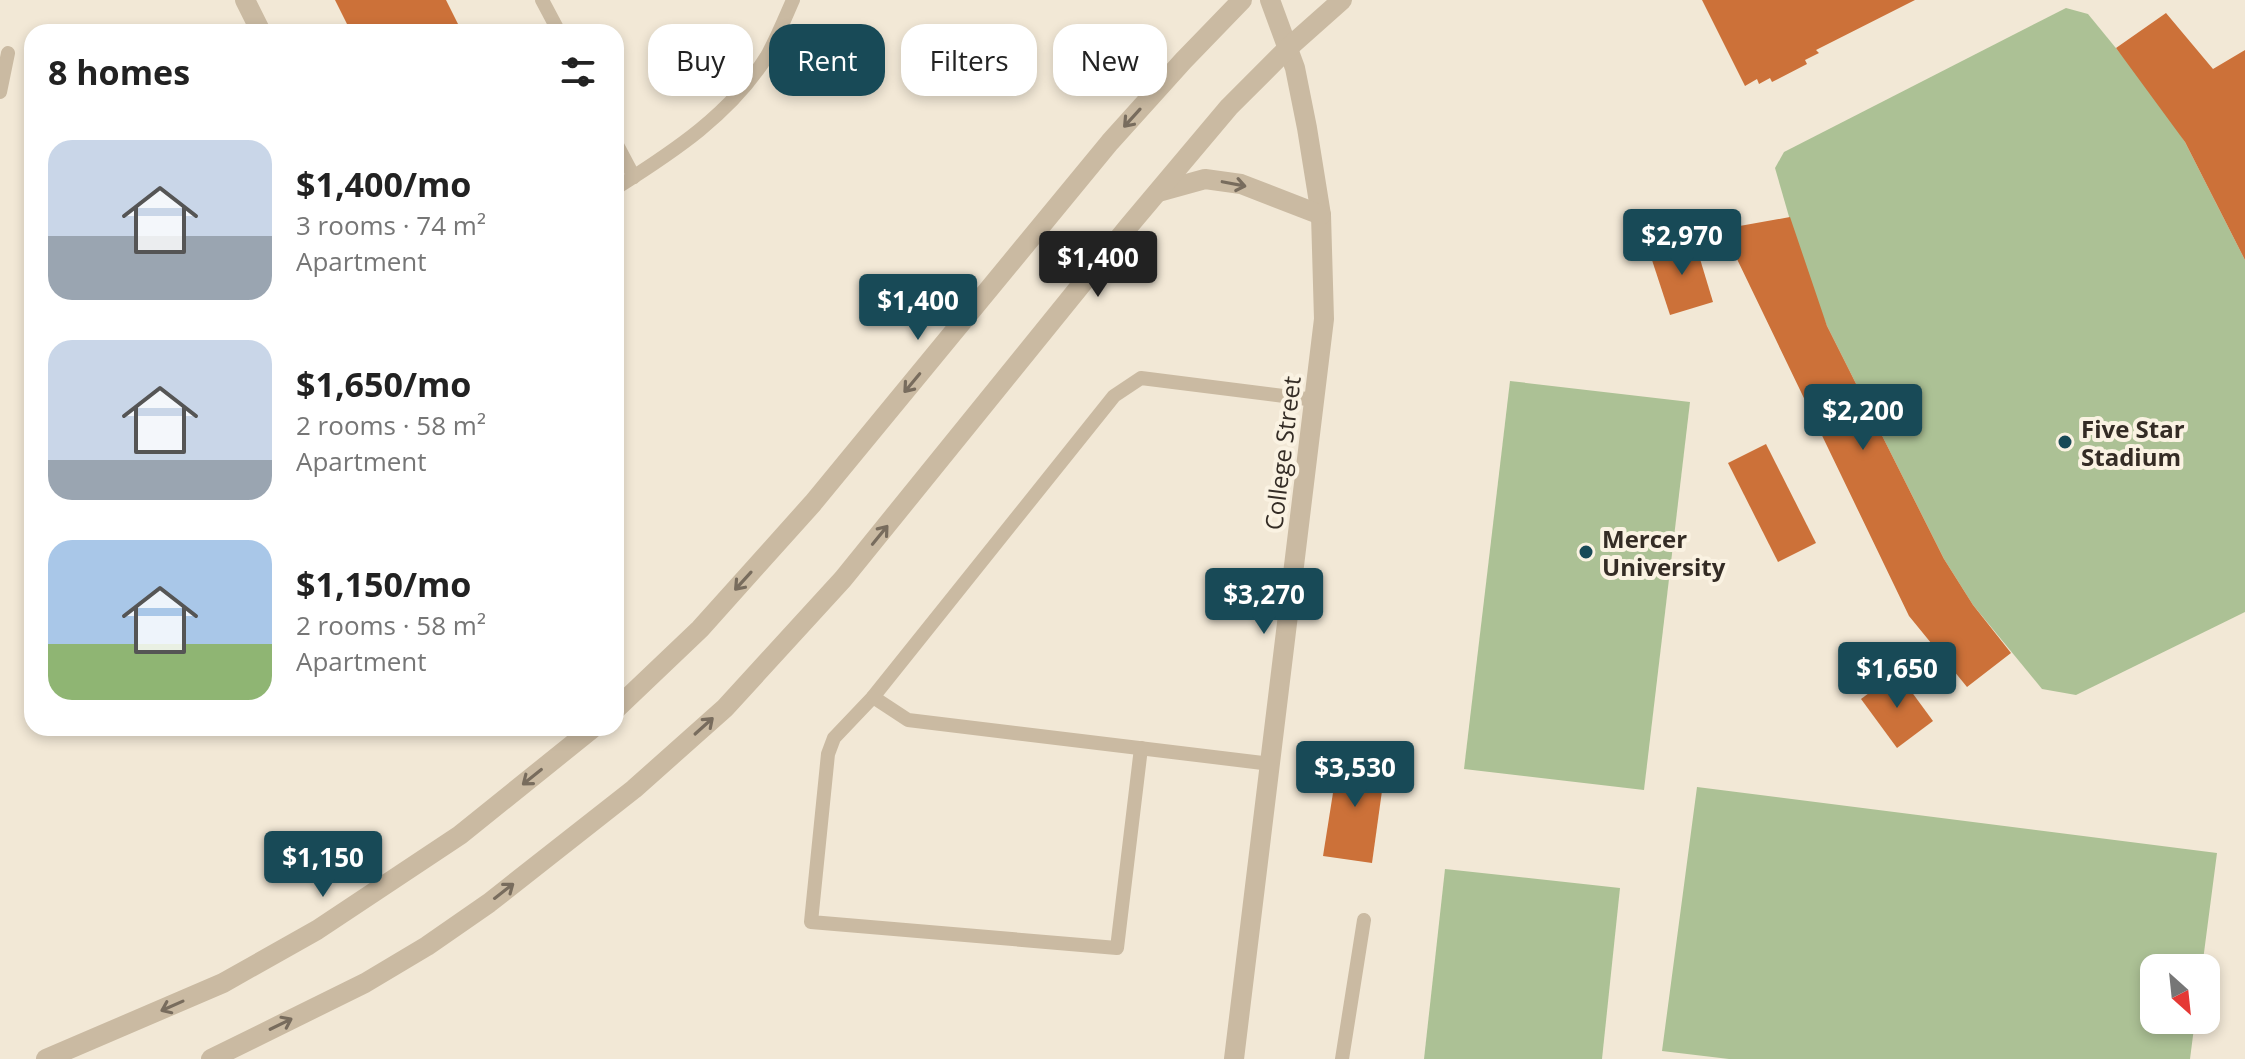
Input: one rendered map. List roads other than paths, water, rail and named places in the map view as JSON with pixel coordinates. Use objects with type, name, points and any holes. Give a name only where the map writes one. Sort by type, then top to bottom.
[{"type":"street","points":[[245,0],[257,24]]},
{"type":"street","points":[[624,701],[700,629],[813,503],[1110,142],[1242,0]]},
{"type":"street","name":"College Street","points":[[1234,1059],[1324,319],[1321,215],[1307,128],[1295,68],[1270,0]]},
{"type":"street","points":[[211,1059],[365,983],[427,946],[489,903],[634,789],[725,708],[843,579],[1229,107],[1342,0]]},
{"type":"street","points":[[1158,192],[1205,179],[1241,184],[1321,215]]},
{"type":"street","points":[[46,1059],[223,983],[317,930],[460,835],[583,736]]},
{"type":"lane","points":[[542,0],[555,24]]},
{"type":"lane","points":[[624,183],[691,138],[737,96],[768,55],[793,0]]},
{"type":"lane","points":[[0,92],[8,53]]},
{"type":"lane","points":[[624,158],[634,177]]},
{"type":"lane","points":[[1141,748],[1117,948],[811,922],[828,754],[834,738],[873,697],[1114,396],[1141,378],[1315,400]]},
{"type":"lane","points":[[873,697],[908,720],[1271,764]]},
{"type":"lane","points":[[1342,1059],[1364,920]]},
{"type":"place","name":"Five Star Stadium","points":[[2065,442]]},
{"type":"place","name":"Mercer University","points":[[1586,552]]}]
